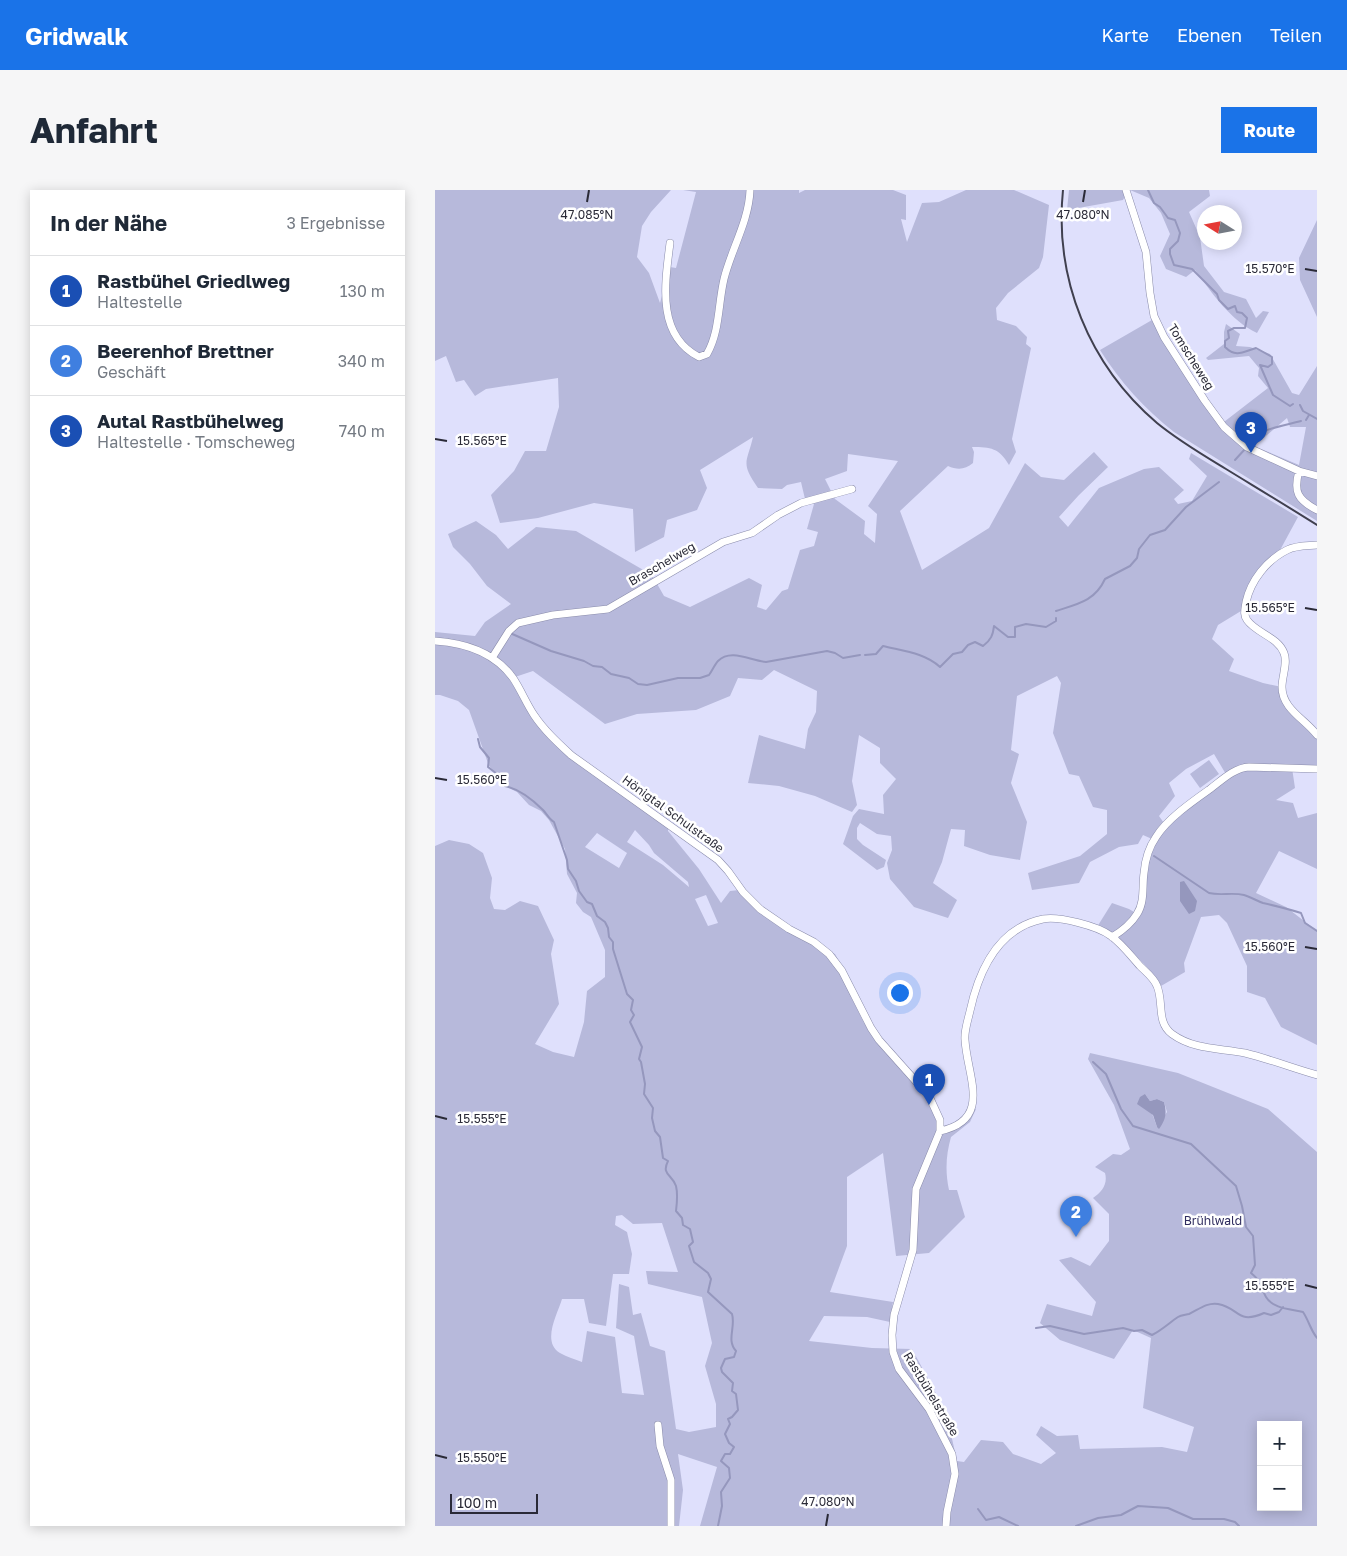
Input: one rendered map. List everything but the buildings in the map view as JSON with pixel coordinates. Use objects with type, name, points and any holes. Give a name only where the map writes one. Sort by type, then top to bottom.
[{"type":"street","points":[[670,244],[665,298],[668,321],[689,352],[699,357],[707,354],[712,346],[719,319],[724,280],[745,215],[750,190]]},
{"type":"street","name":"Tomscheweg","points":[[1126,190],[1146,252],[1149,292],[1154,316],[1164,337],[1205,401],[1224,427],[1247,447],[1299,471],[1317,476]]},
{"type":"street","points":[[1299,471],[1296,486],[1297,492],[1301,498],[1317,510]]},
{"type":"street","name":"Braschelweg","points":[[492,658],[509,631],[518,623],[553,615],[608,609],[723,542],[752,533],[778,515],[801,503],[852,489]]},
{"type":"street","points":[[1317,545],[1296,546],[1283,552],[1268,563],[1255,578],[1247,598],[1244,615],[1248,622],[1279,645],[1283,651],[1285,657],[1282,687],[1284,699],[1292,711],[1317,735]]},
{"type":"street","name":"Hönigtal Schulstraße","points":[[435,641],[470,647],[492,658],[511,676],[534,715],[549,734],[571,755],[718,860],[743,892],[760,909],[789,929],[826,950],[842,971],[867,1022],[879,1040],[929,1096],[940,1120],[940,1130]]},
{"type":"street","points":[[1112,937],[1128,925],[1138,913],[1143,898],[1147,855],[1156,836],[1172,819],[1238,769],[1249,767],[1317,769]]},
{"type":"street","points":[[940,1130],[949,1129],[966,1118],[973,1106],[974,1094],[965,1039],[972,1002],[981,972],[989,957],[1005,938],[1030,923],[1049,918],[1060,918],[1089,926],[1112,937],[1157,985],[1163,1022],[1170,1033],[1180,1039],[1208,1048],[1244,1053],[1317,1076]]},
{"type":"street","name":"Rastbühelstraße","points":[[940,1130],[916,1189],[913,1250],[894,1315],[892,1335],[893,1352],[899,1369],[929,1409],[953,1454],[954,1485],[947,1512],[946,1526]]},
{"type":"street","points":[[658,1426],[660,1446],[671,1480],[671,1526]]},
{"type":"green space","name":"Brühlwald","points":[[435,190],[671,190],[651,212],[642,226],[637,257],[649,273],[660,303],[670,267],[676,268],[696,192],[683,190],[799,190],[799,193],[805,190],[893,190],[906,195],[906,220],[901,219],[907,242],[922,203],[939,202],[966,190],[1014,190],[1049,205],[1043,257],[1039,268],[1008,293],[996,308],[997,320],[1016,326],[1027,337],[1026,344],[1031,348],[1012,439],[1016,452],[1009,465],[1002,455],[994,450],[984,447],[972,447],[974,452],[973,463],[961,469],[948,466],[900,511],[922,570],[989,528],[1025,463],[1041,477],[1064,480],[1094,452],[1108,467],[1059,517],[1068,527],[1099,488],[1144,469],[1159,467],[1184,490],[1174,499],[1178,504],[1192,501],[1207,476],[1189,459],[1191,453],[1298,517],[1279,552],[1245,598],[1241,611],[1218,625],[1212,639],[1234,659],[1229,671],[1263,683],[1282,687],[1284,699],[1317,735],[1317,769],[1292,768],[1295,788],[1276,800],[1293,803],[1298,818],[1317,813],[1317,869],[1279,851],[1256,893],[1286,907],[1317,931],[1317,1045],[1281,1027],[1265,998],[1247,992],[1247,966],[1227,923],[1219,915],[1201,917],[1184,963],[1185,972],[1161,986],[1148,968],[1132,953],[1097,927],[1112,903],[1139,915],[1144,873],[1152,839],[1143,835],[1138,844],[1119,847],[1090,862],[1079,883],[1032,890],[1028,873],[1080,856],[1107,834],[1107,810],[1093,807],[1079,776],[1069,774],[1053,733],[1061,683],[1057,676],[1017,696],[1011,750],[1019,754],[1011,783],[1027,822],[1020,860],[990,855],[964,846],[965,830],[951,829],[942,862],[933,883],[957,900],[948,918],[914,907],[890,879],[887,863],[892,850],[891,836],[877,834],[860,823],[857,828],[857,839],[886,860],[884,867],[877,870],[843,844],[853,816],[859,809],[884,814],[883,795],[896,779],[880,763],[880,748],[859,735],[852,781],[857,805],[852,812],[815,796],[779,786],[748,783],[759,735],[805,749],[808,729],[816,712],[817,691],[774,670],[762,680],[738,678],[730,696],[696,710],[637,714],[605,724],[533,671],[509,679],[527,707],[558,743],[668,827],[668,831],[699,869],[721,903],[730,891],[739,890],[792,934],[835,954],[855,990],[851,997],[864,1023],[881,1047],[922,1093],[934,1113],[939,1133],[942,1135],[964,1116],[968,1107],[976,1109],[970,1122],[951,1137],[947,1157],[949,1190],[957,1190],[965,1217],[929,1253],[896,1256],[883,1153],[847,1177],[847,1246],[830,1292],[893,1302],[890,1322],[867,1317],[824,1316],[809,1341],[872,1348],[912,1349],[946,1412],[957,1461],[964,1462],[981,1440],[1003,1442],[1013,1454],[1041,1464],[1056,1453],[1036,1435],[1041,1426],[1057,1436],[1078,1435],[1080,1449],[1162,1447],[1187,1452],[1194,1427],[1143,1408],[1151,1338],[1133,1330],[1114,1359],[1060,1340],[1040,1323],[1047,1304],[1092,1316],[1096,1302],[1059,1260],[1071,1257],[1090,1266],[1109,1241],[1109,1214],[1093,1198],[1099,1193],[1106,1181],[1105,1173],[1095,1167],[1113,1154],[1121,1155],[1130,1149],[1114,1105],[1088,1059],[1090,1053],[1178,1073],[1268,1109],[1317,1152],[1317,1526],[700,1526],[717,1467],[678,1454],[683,1490],[679,1526],[435,1526],[435,846],[449,840],[469,844],[483,853],[492,878],[490,898],[494,909],[505,910],[520,901],[538,906],[554,940],[551,954],[559,1004],[535,1044],[553,1052],[574,1057],[584,1022],[587,991],[605,977],[605,950],[591,917],[583,912],[576,903],[577,893],[567,874],[565,849],[549,820],[541,811],[529,805],[517,792],[509,788],[489,766],[469,710],[458,701],[435,695],[435,632],[475,636],[485,622],[511,604],[487,586],[470,564],[453,547],[448,534],[476,521],[496,535],[508,549],[536,527],[576,531],[652,575],[664,596],[690,607],[749,578],[762,585],[757,607],[766,610],[782,591],[788,589],[800,550],[814,546],[818,532],[807,529],[814,504],[805,499],[801,482],[787,485],[782,489],[758,488],[747,467],[747,458],[753,437],[700,470],[707,488],[697,510],[667,520],[664,537],[635,552],[633,509],[594,503],[538,518],[500,523],[491,495],[514,471],[525,451],[546,451],[559,407],[558,378],[486,389],[475,396],[464,380],[456,382],[446,356],[435,361]],"holes":[[[848,454],[898,461],[868,506],[877,514],[875,543],[864,534],[865,521],[835,499],[825,479],[847,471]],[[1214,754],[1227,776],[1166,826],[1159,816],[1175,796],[1169,783],[1186,769]],[[635,830],[654,853],[688,882],[689,887],[663,865],[627,842]],[[597,833],[627,853],[619,868],[585,847]],[[706,895],[718,923],[708,926],[695,899]],[[1145,1094],[1150,1101],[1157,1099],[1164,1102],[1167,1112],[1157,1127]],[[622,1215],[633,1224],[662,1223],[678,1272],[646,1271],[648,1284],[702,1297],[712,1343],[705,1366],[716,1404],[716,1427],[689,1432],[676,1429],[665,1351],[650,1346],[641,1313],[633,1315],[629,1287],[619,1284],[616,1328],[634,1336],[644,1395],[622,1393],[615,1337],[587,1331],[582,1362],[560,1353],[554,1348],[551,1335],[552,1327],[562,1299],[584,1299],[589,1323],[606,1326],[613,1274],[629,1274],[632,1254],[627,1232],[615,1225],[616,1216]]]},
{"type":"green space","points":[[1069,190],[1128,190],[1123,200],[1067,210]]},
{"type":"green space","points":[[1130,190],[1209,190],[1210,196],[1189,212],[1197,230],[1197,250],[1202,250],[1204,266],[1224,292],[1246,299],[1256,318],[1263,311],[1269,312],[1257,333],[1230,314],[1195,270],[1186,277],[1166,269],[1160,256],[1170,234],[1161,213],[1149,198]]},
{"type":"green space","points":[[1317,220],[1317,317],[1300,280],[1299,258]]},
{"type":"green space","points":[[1152,320],[1171,355],[1220,425],[1268,388],[1258,376],[1259,368],[1249,356],[1208,360],[1206,358],[1224,344],[1226,324],[1240,334],[1236,346],[1250,347],[1270,354],[1292,393],[1299,395],[1317,366],[1317,521],[1174,432],[1134,394],[1100,350]],"holes":[[[1287,418],[1290,427],[1306,427],[1299,465],[1254,446]]]},
{"type":"green space","points":[[1209,760],[1219,774],[1200,788],[1190,774]]},
{"type":"shaded area","points":[[1184,881],[1197,901],[1195,911],[1189,914],[1180,901],[1180,882]]},
{"type":"shaded area","points":[[1145,1094],[1150,1101],[1157,1099],[1164,1102],[1165,1116],[1159,1129],[1153,1115],[1137,1104],[1140,1097]]},
{"type":"waterway","points":[[1148,190],[1154,203],[1160,207],[1168,218],[1175,220],[1180,233],[1178,241],[1170,249],[1174,265],[1192,269],[1217,294],[1219,300],[1228,309],[1235,306],[1237,312],[1242,313],[1247,318],[1245,328],[1234,328],[1228,331],[1229,338],[1225,341],[1225,347],[1236,353],[1256,348],[1272,357],[1272,364],[1268,367],[1260,365],[1273,395],[1290,406],[1293,404]]},
{"type":"waterway","points":[[1300,405],[1303,411],[1317,419]]},
{"type":"waterway","points":[[1306,420],[1309,415]]},
{"type":"waterway","points":[[1251,440],[1267,430],[1301,421]]},
{"type":"waterway","points":[[1235,460],[1245,449]]},
{"type":"waterway","points":[[1056,611],[1079,604],[1091,597],[1105,579],[1130,566],[1137,558],[1139,549],[1150,535],[1165,530],[1186,507],[1219,482]]},
{"type":"waterway","points":[[865,655],[876,654],[883,646],[921,656],[940,667],[953,654],[962,652],[968,645],[975,642],[983,646],[991,637],[994,626],[1008,637],[1015,637],[1015,627],[1026,624],[1046,627],[1056,621],[1056,618]]},
{"type":"waterway","points":[[510,633],[551,651],[584,661],[593,666],[602,667],[611,674],[629,678],[638,684],[647,685],[678,678],[700,678],[709,675],[723,657],[735,655],[766,662],[827,651],[843,658],[860,655]]},
{"type":"waterway","points":[[478,739],[480,747],[489,758],[488,767],[502,778],[505,786],[521,792],[554,822],[567,860],[568,869],[576,881],[579,891],[587,902],[592,904],[597,916],[605,922],[608,928],[609,937],[613,942],[613,949],[627,994],[633,1000],[631,1010],[634,1015],[630,1022],[642,1047],[639,1059],[645,1084],[644,1094],[653,1108],[652,1118],[655,1131],[660,1137],[663,1158],[668,1161],[666,1172],[676,1186],[676,1211],[682,1218],[683,1225],[690,1229],[693,1242],[689,1246],[694,1262],[708,1273],[711,1279],[708,1292],[732,1314],[731,1338],[736,1351],[734,1357],[725,1359],[721,1368],[722,1372],[733,1383],[732,1391],[736,1394],[738,1410],[728,1419],[730,1424],[725,1434],[729,1443],[734,1447],[730,1454],[725,1454],[721,1461],[729,1468],[730,1478],[721,1492],[722,1506],[718,1526]]},
{"type":"waterway","points":[[1154,856],[1209,893],[1244,895],[1263,903],[1301,913],[1305,923],[1317,931]]},
{"type":"waterway","points":[[1093,1062],[1106,1074],[1121,1109],[1133,1126],[1191,1144],[1236,1186],[1246,1227],[1253,1236],[1255,1265],[1251,1273],[1260,1282],[1269,1301],[1283,1308],[1303,1312],[1317,1338]]},
{"type":"waterway","points":[[1036,1328],[1050,1326],[1084,1334],[1123,1328],[1134,1331],[1142,1330],[1152,1335],[1179,1316],[1189,1314],[1210,1304],[1225,1306],[1243,1316],[1249,1317],[1264,1313],[1271,1315],[1279,1312],[1283,1307]]},
{"type":"waterway","points":[[1076,1526],[1098,1518],[1121,1515],[1138,1506],[1168,1508],[1193,1519],[1224,1519],[1235,1522],[1239,1526]]},
{"type":"waterway","points":[[978,1509],[986,1520],[999,1517],[1018,1526]]},
{"type":"railway","points":[[1063,190],[1064,256],[1071,288],[1081,318],[1095,347],[1112,375],[1133,400],[1174,436],[1317,525]]},
{"type":"place","name":"Autal Rastbühelweg","points":[[1251,453]]},
{"type":"place","name":"Rastbühel Griedlweg","points":[[929,1105]]},
{"type":"place","name":"Beerenhof Brettner","points":[[1076,1237]]}]
